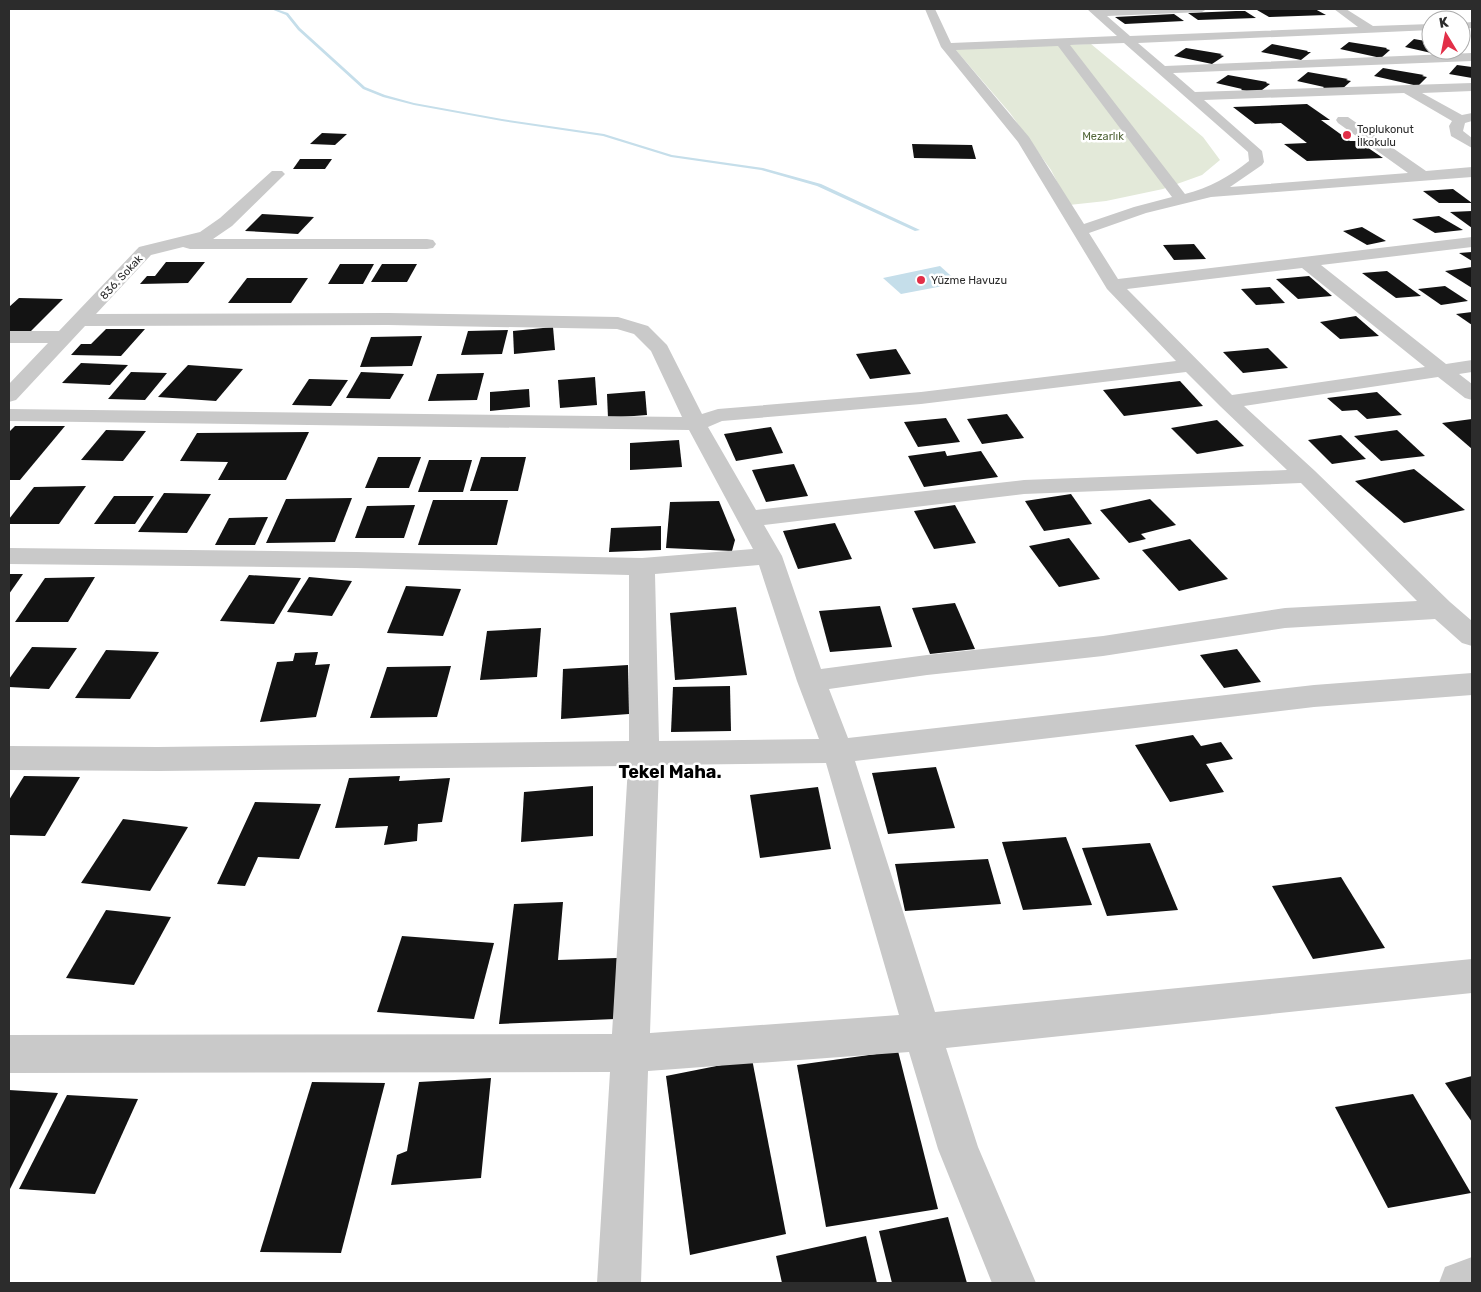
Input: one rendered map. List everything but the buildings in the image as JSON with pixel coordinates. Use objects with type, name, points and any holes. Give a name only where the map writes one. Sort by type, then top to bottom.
[{"type":"street","points":[[930,9],[947,47],[1024,140],[1113,285],[1227,402],[1307,476],[1441,609],[1472,636]]},
{"type":"street","points":[[1094,11],[1202,9]]},
{"type":"street","points":[[1339,9],[1371,30]]},
{"type":"street","points":[[1094,11],[1254,151],[1257,162],[1243,173],[1208,194]]},
{"type":"street","points":[[947,47],[1421,28]]},
{"type":"street","points":[[1217,37],[1232,46]]},
{"type":"street","points":[[1062,43],[1182,200]]},
{"type":"street","points":[[1247,56],[1262,65],[1297,94]]},
{"type":"street","points":[[1162,70],[1472,57]]},
{"type":"street","points":[[1192,96],[1472,87]]},
{"type":"street","points":[[1406,89],[1466,119],[1456,126],[1456,133],[1472,144]]},
{"type":"street","points":[[1343,120],[1423,176]]},
{"type":"street","points":[[1081,230],[1140,210],[1208,194],[1472,172]]},
{"type":"street","name":"836. Sokak","points":[[9,396],[144,251],[206,236],[226,222],[277,174]]},
{"type":"street","points":[[1113,285],[1472,242]]},
{"type":"street","points":[[176,244],[427,244]]},
{"type":"street","points":[[1307,263],[1472,394]]},
{"type":"street","points":[[9,337],[72,328],[398,319],[618,323],[641,330],[660,350],[696,424],[768,556],[836,751],[958,1149],[1014,1283]]},
{"type":"street","points":[[9,415],[696,424],[718,415],[921,398],[1192,365]]},
{"type":"street","points":[[1227,402],[1472,366]]},
{"type":"street","points":[[748,518],[1024,487],[1307,476]]},
{"type":"street","points":[[9,556],[356,560],[642,567],[768,556]]},
{"type":"street","points":[[619,1283],[644,753],[642,567]]},
{"type":"street","points":[[811,681],[927,665],[1103,646],[1285,618],[1441,609]]},
{"type":"street","points":[[9,758],[158,759],[836,751],[1314,696],[1472,684]]},
{"type":"street","points":[[9,1054],[629,1053],[923,1032],[1472,976]]},
{"type":"street","points":[[1461,1283],[1472,1279]]},
{"type":"green space","name":"Mezarlık","points":[[1091,44],[1203,137],[1220,160],[1202,175],[1163,189],[1106,201],[1069,205],[1051,170],[1010,113],[955,49]]},
{"type":"water","name":"Yüzme Havuzu","points":[[940,266],[959,283],[901,294],[883,278]]},
{"type":"waterway","points":[[273,9],[287,14],[299,29],[364,88],[384,96],[414,104],[502,120],[604,135],[671,156],[761,169],[819,185],[917,230]]},
{"type":"place","name":"Toplukonut İlkokulu","points":[[1347,135]]},
{"type":"place","name":"Yüzme Havuzu","points":[[921,280]]},
{"type":"district","name":"Tekel Maha.","points":[[670,772]]}]
